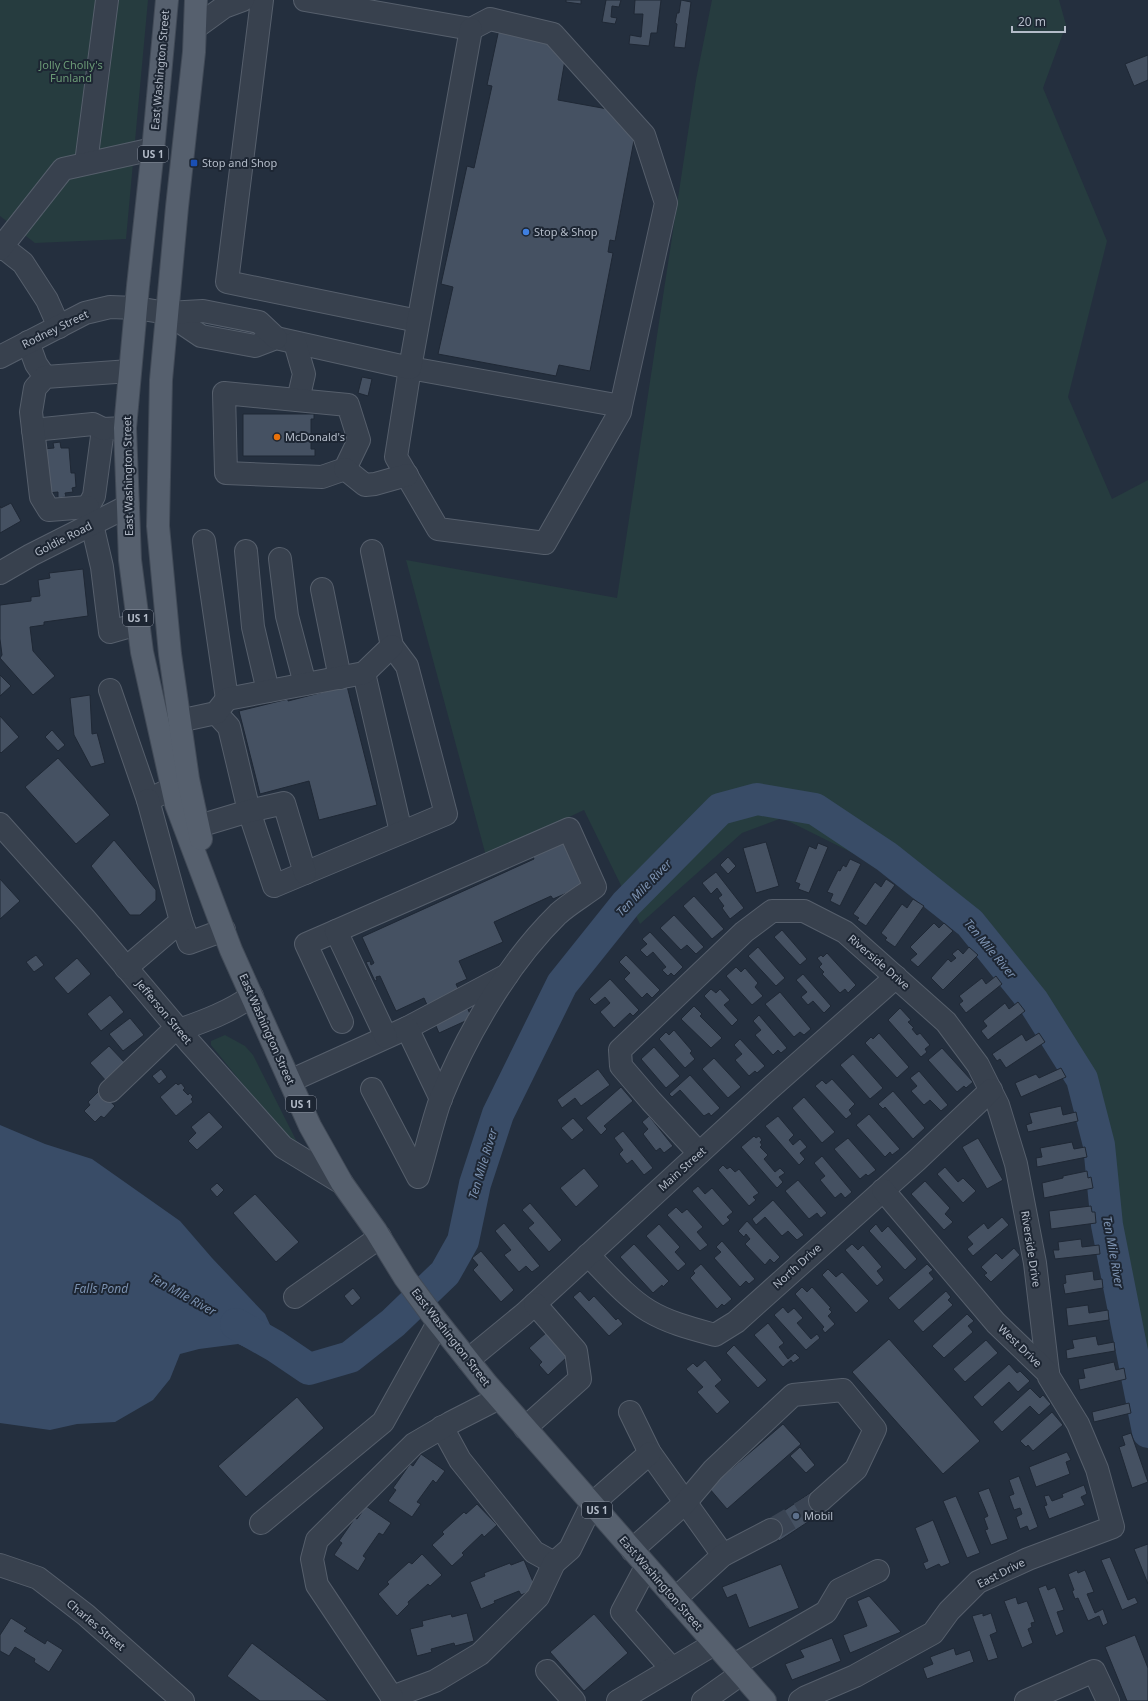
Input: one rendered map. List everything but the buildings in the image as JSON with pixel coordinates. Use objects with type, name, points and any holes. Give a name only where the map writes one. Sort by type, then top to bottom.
[{"type":"main road","name":"East Washington Street","points":[[166,0],[153,149],[125,428],[130,560],[138,624],[142,652],[176,804],[222,924],[252,996],[310,1126],[342,1183],[380,1237],[406,1278],[436,1320],[468,1360],[499,1398],[762,1700]]},
{"type":"main road","name":"East Washington Street","points":[[196,0],[194,52],[177,207],[161,380],[158,526],[170,654],[188,779],[222,924]]},
{"type":"street","points":[[86,164],[107,0]]},
{"type":"street","points":[[195,28],[224,7],[242,0]]},
{"type":"street","points":[[262,0],[227,282],[418,321]]},
{"type":"street","points":[[305,0],[471,29],[490,19],[553,34],[644,135],[666,203],[620,412],[545,543],[438,529],[396,457],[418,321],[471,29]]},
{"type":"street","points":[[59,327],[47,300],[23,263],[1,246],[63,169],[153,149]]},
{"type":"street","name":"Rodney Street","points":[[0,357],[85,313],[110,306],[167,313],[203,311],[259,322],[285,341]]},
{"type":"street","points":[[285,341],[410,368],[621,406]]},
{"type":"street","points":[[285,341],[304,374],[298,400]]},
{"type":"street","points":[[28,342],[36,364],[45,377]]},
{"type":"street","points":[[89,516],[49,510],[41,497],[31,412],[35,388],[45,377],[130,371]]},
{"type":"street","points":[[224,393],[348,405],[359,440],[345,469],[322,477],[226,473],[224,393]]},
{"type":"street","points":[[33,430],[93,424],[103,429],[125,428]]},
{"type":"street","points":[[103,429],[94,496],[89,516],[102,567],[110,632],[138,624]]},
{"type":"street","points":[[345,469],[365,485],[375,484],[407,475]]},
{"type":"street","name":"Goldie Road","points":[[0,573],[32,555],[89,516],[128,506]]},
{"type":"street","points":[[204,541],[222,706],[229,727],[249,811],[274,886],[446,814],[407,666],[392,646],[372,551]]},
{"type":"street","points":[[246,551],[253,627],[268,691]]},
{"type":"street","points":[[280,558],[287,616],[305,684]]},
{"type":"street","points":[[322,589],[340,678]]},
{"type":"street","points":[[179,721],[268,691],[364,673],[392,646]]},
{"type":"street","points":[[364,673],[401,832]]},
{"type":"street","points":[[110,690],[148,800],[181,921],[189,943],[222,924]]},
{"type":"street","points":[[148,800],[173,788]]},
{"type":"street","points":[[199,826],[249,811],[284,803],[305,873]]},
{"type":"street","name":"Jefferson Street","points":[[0,824],[283,1147],[342,1183]]},
{"type":"street","points":[[342,1022],[306,944],[569,829],[595,887],[559,914],[530,945],[508,975],[466,1044],[441,1099],[418,1177],[372,1089]]},
{"type":"street","name":"Riverside Drive","points":[[699,1153],[621,1066],[620,1050],[744,932],[772,910],[804,911],[844,932],[946,1022],[978,1065],[998,1105],[1016,1164],[1035,1263],[1048,1373]]},
{"type":"street","points":[[126,968],[181,921]]},
{"type":"street","points":[[336,931],[386,1037]]},
{"type":"street","points":[[290,1081],[407,1028],[508,975]]},
{"type":"street","name":"Main Street","points":[[468,1360],[535,1304],[699,1153],[896,977]]},
{"type":"street","points":[[110,1091],[178,1028],[208,1020],[234,1009],[252,996]]},
{"type":"street","points":[[407,1028],[441,1099]]},
{"type":"street","name":"North Drive","points":[[588,1255],[617,1285],[649,1311],[681,1325],[715,1335],[736,1322],[917,1160],[991,1090]]},
{"type":"street","name":"West Drive","points":[[882,1190],[996,1323],[1048,1373],[1078,1424],[1097,1469],[1113,1527]]},
{"type":"street","points":[[295,1297],[380,1237]]},
{"type":"street","points":[[525,1428],[580,1379],[576,1351],[535,1304]]},
{"type":"street","points":[[261,1523],[383,1422],[436,1320]]},
{"type":"street","points":[[632,1550],[686,1503],[713,1470],[793,1395],[843,1390],[875,1429],[856,1469],[820,1501]]},
{"type":"street","points":[[499,1398],[442,1427],[414,1444],[317,1540],[312,1559],[317,1585],[392,1699],[435,1680],[480,1654],[538,1597],[554,1563],[570,1549],[592,1504],[650,1453]]},
{"type":"street","points":[[630,1412],[650,1453],[723,1555]]},
{"type":"street","points":[[442,1427],[460,1460],[534,1552],[554,1563]]},
{"type":"street","name":"East Drive","points":[[800,1701],[855,1676],[933,1633],[949,1611],[978,1582],[1028,1559],[1113,1527]]},
{"type":"street","points":[[675,1599],[723,1555],[771,1530]]},
{"type":"street","name":"Charles Street","points":[[0,1565],[38,1578],[86,1615],[183,1701]]},
{"type":"street","points":[[646,1567],[622,1612],[672,1669]]},
{"type":"street","points":[[703,1701],[737,1670],[826,1612],[840,1590],[878,1571]]},
{"type":"street","points":[[618,1701],[714,1644]]},
{"type":"street","points":[[547,1671],[574,1701]]},
{"type":"street","points":[[1026,1701],[1094,1671],[1108,1701]]},
{"type":"green space","name":"Jolly Cholly's Funland","points":[[0,0],[148,0],[126,239],[35,243],[0,216]]},
{"type":"green space","points":[[712,0],[1059,0],[1066,25],[1043,88],[1107,241],[1068,397],[1112,499],[1148,480],[1148,1388],[1137,1365],[1099,1230],[1078,1097],[982,948],[881,867],[782,818],[742,833],[640,924],[584,810],[486,856],[406,560],[617,598],[696,80]]},
{"type":"green space","points":[[225,1035],[245,1046],[253,1055],[299,1146],[296,1150],[211,1045],[211,1041]]},
{"type":"water","name":"Falls Pond","points":[[0,1125],[45,1144],[92,1159],[180,1221],[212,1258],[265,1314],[276,1338],[275,1346],[268,1357],[238,1344],[199,1349],[180,1354],[170,1379],[153,1400],[115,1422],[77,1424],[50,1430],[0,1423]]},
{"type":"waterway","name":"Ten Mile River","points":[[236,1324],[275,1346],[309,1369],[350,1357],[393,1323],[445,1273],[463,1241],[475,1184],[498,1114],[562,984],[626,904],[720,809],[757,799],[815,809],[887,857],[970,923],[1033,1001],[1082,1079],[1099,1145],[1107,1225],[1148,1432]]},
{"type":"tunnel","points":[[771,1530],[820,1501]]},
{"type":"place","name":"Stop and Shop","points":[[194,163]]},
{"type":"place","name":"Stop & Shop","points":[[526,232]]},
{"type":"place","name":"McDonald's","points":[[277,437]]},
{"type":"place","name":"Mobil","points":[[796,1516]]}]
